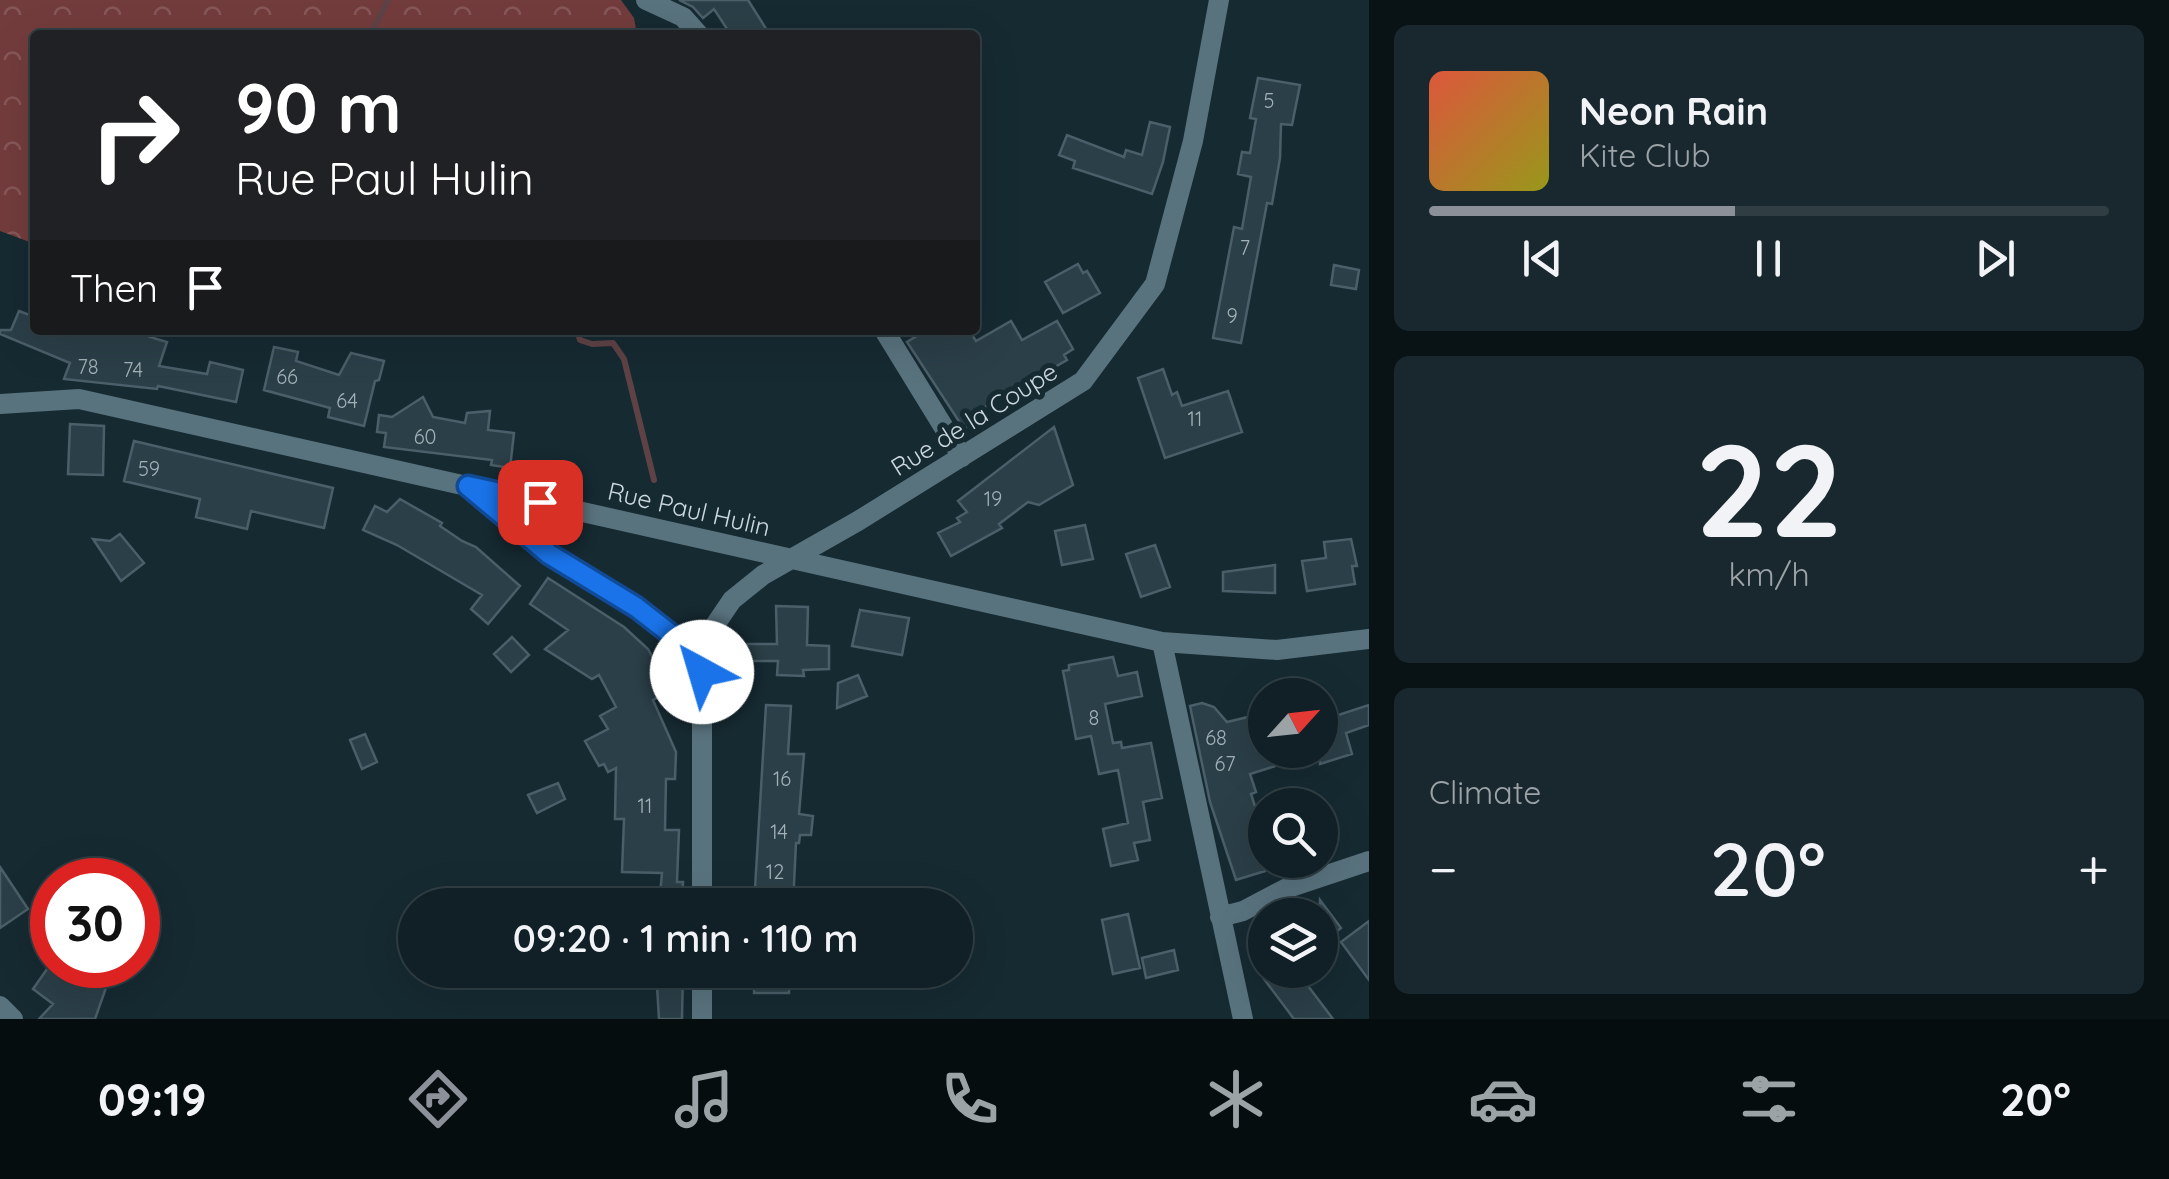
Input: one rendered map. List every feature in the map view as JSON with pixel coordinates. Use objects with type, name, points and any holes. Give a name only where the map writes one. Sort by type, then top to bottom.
[{"type":"street","points":[[646,0],[683,17],[694,30]]},
{"type":"street","name":"Rue de la Coupe","points":[[702,888],[702,672],[709,634],[732,600],[763,575],[1083,381],[1155,284],[1193,140],[1219,0]]},
{"type":"street","points":[[887,335],[962,457]]},
{"type":"street","name":"Rue Paul Hulin","points":[[0,404],[79,399],[1162,642],[1277,650],[1369,639]]},
{"type":"street","points":[[468,486],[549,554],[636,607],[681,642],[702,672]]},
{"type":"street","points":[[1162,642],[1243,1019]]},
{"type":"street","points":[[1220,917],[1369,861]]},
{"type":"street","points":[[702,988],[702,1019]]},
{"type":"street","points":[[0,1006],[14,1019]]},
{"type":"green space","points":[[0,0],[621,0],[634,18],[636,30],[30,30],[30,242],[0,231]]},
{"type":"building","points":[[679,0],[748,0],[767,30],[728,30],[714,9],[703,18]]},
{"type":"building","points":[[1258,78],[1300,85],[1292,125],[1281,124],[1272,204],[1267,203],[1241,343],[1213,338],[1234,227],[1242,229],[1251,177],[1238,174],[1242,152],[1250,153],[1256,119],[1250,118]]},
{"type":"building","points":[[1150,122],[1170,127],[1152,194],[1073,168],[1075,161],[1059,155],[1067,135],[1124,157],[1126,150],[1142,155]]},
{"type":"building","points":[[1078,264],[1100,293],[1063,313],[1045,282]]},
{"type":"building","points":[[1334,265],[1359,270],[1356,289],[1331,285]]},
{"type":"building","points":[[19,311],[30,315],[30,335],[151,335],[167,342],[159,366],[207,374],[210,362],[243,370],[236,402],[158,386],[157,389],[64,379],[70,363],[0,334],[0,330],[11,330]]},
{"type":"building","points":[[1011,321],[1022,340],[1057,321],[1073,349],[1064,355],[1067,360],[976,412],[980,417],[964,429],[907,342],[919,335],[972,335],[976,341]]},
{"type":"building","points":[[274,347],[298,352],[296,361],[339,375],[351,353],[384,361],[364,426],[328,417],[330,408],[264,390]]},
{"type":"building","points":[[1163,369],[1172,395],[1177,392],[1182,406],[1228,391],[1242,432],[1165,458],[1138,378]]},
{"type":"building","points":[[423,397],[433,417],[465,423],[467,413],[490,411],[488,430],[514,433],[510,468],[491,465],[492,460],[384,447],[386,433],[377,432],[379,415],[392,417]]},
{"type":"building","points":[[70,424],[104,426],[103,475],[68,474]]},
{"type":"building","points":[[1054,427],[1073,485],[1039,505],[1028,502],[999,524],[1002,528],[951,556],[938,533],[960,522],[957,518],[967,512],[958,501]]},
{"type":"building","points":[[134,441],[333,488],[324,528],[251,511],[247,529],[196,517],[200,499],[124,481]]},
{"type":"building","points":[[400,499],[476,547],[520,586],[488,624],[471,609],[482,595],[397,545],[363,530],[375,506],[387,512]]},
{"type":"building","points":[[1085,525],[1093,559],[1062,565],[1055,531]]},
{"type":"building","points":[[120,534],[144,563],[121,581],[93,539],[110,541]]},
{"type":"building","points":[[1351,539],[1357,566],[1352,566],[1355,584],[1307,591],[1302,561],[1326,558],[1324,542]]},
{"type":"building","points":[[1155,545],[1170,587],[1141,597],[1126,554]]},
{"type":"building","points":[[1275,565],[1275,593],[1223,591],[1223,572]]},
{"type":"building","points":[[548,578],[624,627],[648,649],[671,691],[653,700],[676,752],[675,779],[666,779],[665,830],[679,830],[677,882],[683,882],[683,888],[661,888],[662,873],[622,872],[624,819],[615,819],[616,768],[608,772],[604,764],[599,766],[585,741],[608,729],[600,716],[616,707],[599,675],[592,679],[545,649],[568,630],[530,604]]},
{"type":"building","points":[[776,606],[808,607],[807,645],[829,646],[829,669],[803,670],[804,676],[777,675],[778,661],[737,661],[738,644],[777,644]]},
{"type":"building","points":[[860,610],[909,618],[902,655],[852,646]]},
{"type":"building","points":[[512,637],[529,655],[511,672],[494,654]]},
{"type":"building","points":[[1113,657],[1118,676],[1137,672],[1142,696],[1105,704],[1113,743],[1121,742],[1122,748],[1151,743],[1162,798],[1143,802],[1150,840],[1134,843],[1138,860],[1111,866],[1103,829],[1128,823],[1118,770],[1099,774],[1091,736],[1076,739],[1063,671],[1069,670],[1069,665]]},
{"type":"building","points":[[858,675],[867,696],[837,708],[838,683]]},
{"type":"building","points":[[1202,703],[1214,707],[1227,722],[1248,717],[1248,768],[1269,768],[1250,774],[1255,788],[1248,788],[1248,876],[1236,880],[1210,802],[1190,706]]},
{"type":"building","points":[[766,705],[791,706],[788,754],[804,754],[799,814],[813,816],[811,835],[800,835],[796,843],[794,888],[755,888]]},
{"type":"building","points":[[1369,705],[1369,725],[1346,733],[1352,754],[1338,758],[1338,715]]},
{"type":"building","points":[[365,734],[377,762],[362,769],[350,740]]},
{"type":"building","points":[[558,783],[565,799],[537,813],[528,795]]},
{"type":"building","points":[[0,867],[28,909],[0,928]]},
{"type":"building","points":[[1128,914],[1140,968],[1113,974],[1102,920]]},
{"type":"building","points":[[1369,921],[1369,980],[1341,942]]},
{"type":"building","points":[[1174,950],[1178,970],[1146,978],[1142,958]]},
{"type":"building","points":[[106,988],[95,1019],[39,1019],[53,1004],[33,989]]},
{"type":"building","points":[[657,988],[683,988],[682,1019],[659,1019]]},
{"type":"building","points":[[754,988],[789,988],[789,993],[754,993]]},
{"type":"building","points":[[1271,988],[1310,988],[1333,1019],[1294,1019]]},
{"type":"waterway","points":[[373,30],[388,0]]},
{"type":"waterway","points":[[578,335],[580,340],[592,344],[613,343],[624,359],[654,480]]},
{"type":"route","points":[[540,502],[468,486],[549,554],[636,607],[681,642],[702,672]]}]
